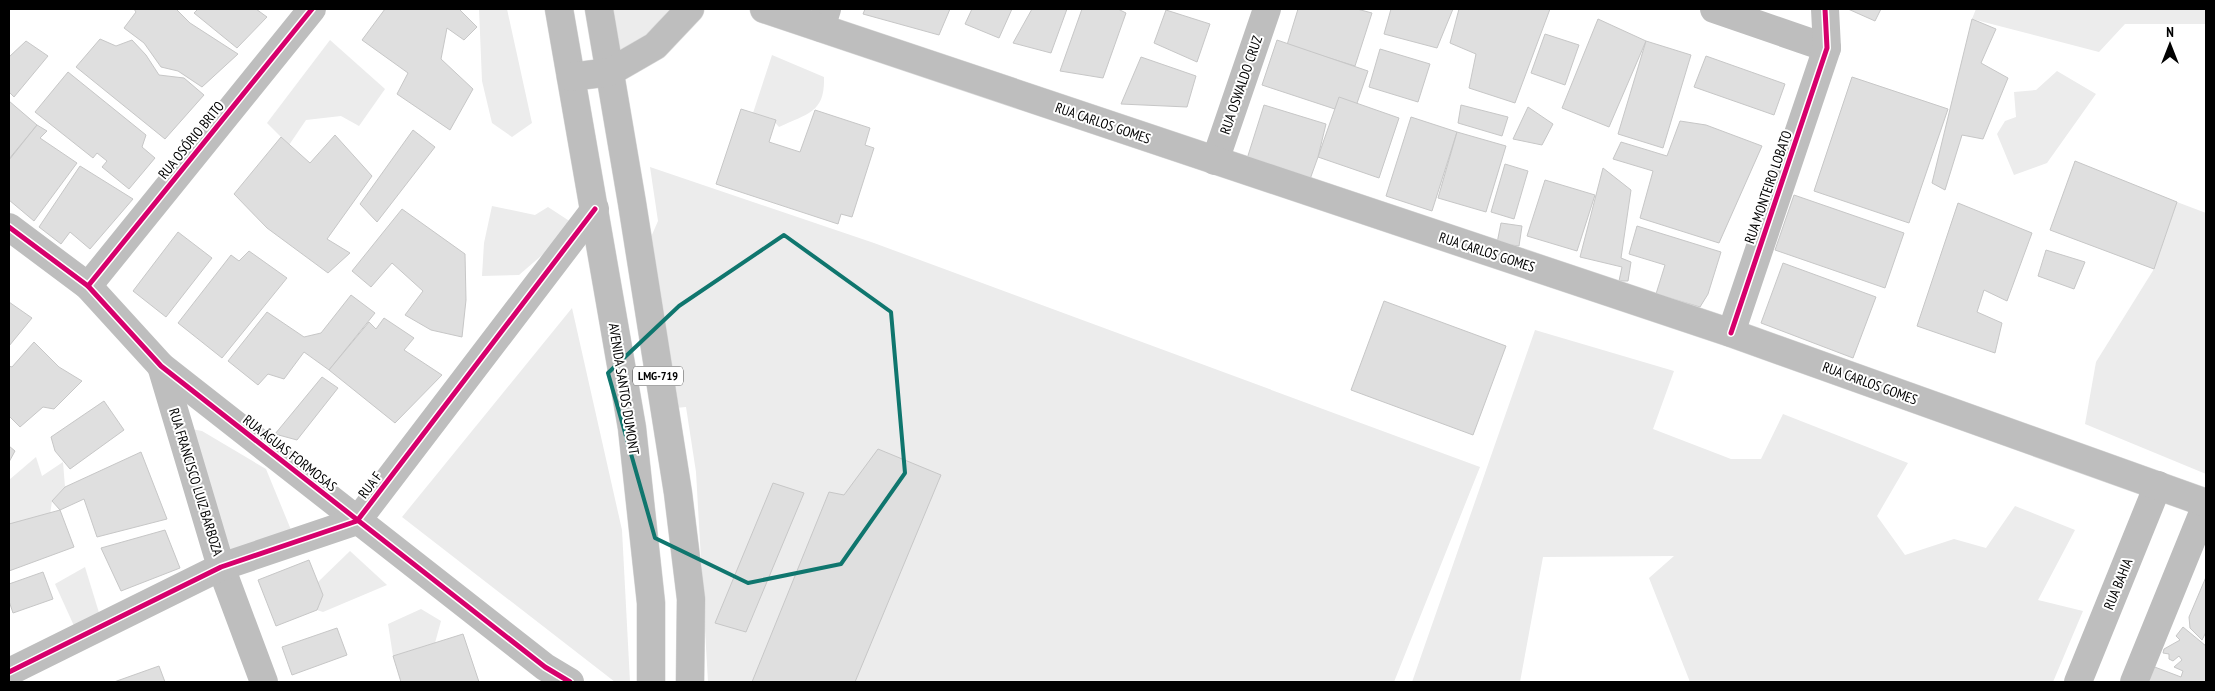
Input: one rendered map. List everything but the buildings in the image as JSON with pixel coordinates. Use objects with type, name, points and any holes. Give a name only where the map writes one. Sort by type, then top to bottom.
[{"type":"street","name":"RUA OSÓRIO BRITO","points":[[88,286],[312,9]]},
{"type":"street","name":"AVENIDA SANTOS DUMONT","points":[[558,9],[595,209],[632,428],[651,603],[651,682]]},
{"type":"street","name":"LMG-719","points":[[599,9],[678,493],[691,599],[690,682]]},
{"type":"street","points":[[570,77],[610,72],[654,46],[685,17],[690,9]]},
{"type":"street","name":"RUA CARLOS GOMES","points":[[764,9],[824,18],[1216,161],[1731,333],[2206,504]]},
{"type":"street","name":"RUA OSWALDO CRUZ","points":[[1216,161],[1267,9]]},
{"type":"street","points":[[1714,9],[1827,48],[1825,9]]},
{"type":"street","name":"RUA MONTEIRO LOBATO","points":[[1731,333],[1827,48]]},
{"type":"street","name":"RUA F","points":[[357,521],[595,209]]},
{"type":"street","name":"RUA ÁGUAS FORMOSAS","points":[[9,227],[88,286],[161,366],[548,675],[570,682]]},
{"type":"street","name":"RUA FRANCISCO LUIZ BARBOZA","points":[[161,366],[221,566],[264,682]]},
{"type":"street","points":[[632,428],[667,424]]},
{"type":"street","name":"RUA BAHIA","points":[[2078,682],[2158,486]]},
{"type":"street","points":[[2134,682],[2206,504]]},
{"type":"street","points":[[11,682],[9,673],[221,566],[357,521]]},
{"type":"highlighted area","points":[[784,235],[891,312],[905,473],[841,564],[748,583],[655,538],[608,373],[679,306]]},
{"type":"shaded area","points":[[479,9],[507,9],[532,123],[512,137],[492,123],[482,81]]},
{"type":"shaded area","points":[[605,9],[683,9],[613,62]]},
{"type":"shaded area","points":[[1976,9],[2206,9],[2206,24],[2125,24],[2099,52],[1972,19]]},
{"type":"shaded area","points":[[330,40],[385,89],[359,126],[341,116],[306,120],[289,145],[267,123]]},
{"type":"shaded area","points":[[772,55],[824,77],[824,89],[818,105],[806,115],[779,127],[771,118],[753,113]]},
{"type":"shaded area","points":[[2057,71],[2096,94],[2047,163],[2014,175],[1997,134],[2005,121],[2016,117],[2014,92],[2036,90]]},
{"type":"shaded area","points":[[650,167],[874,243],[1480,467],[1394,682],[708,682],[696,472],[686,407],[664,409],[641,260],[658,221]]},
{"type":"shaded area","points":[[2177,202],[2206,213],[2206,474],[2085,424],[2096,362],[2154,269]]},
{"type":"shaded area","points":[[492,206],[535,215],[548,207],[571,222],[548,250],[519,275],[482,276],[484,243]]},
{"type":"shaded area","points":[[572,308],[622,530],[630,682],[615,682],[402,517]]},
{"type":"shaded area","points":[[1535,330],[1674,371],[1653,429],[1731,459],[1761,459],[1783,414],[1908,463],[1877,516],[1905,555],[1954,539],[1986,548],[2015,506],[2075,530],[2038,600],[2083,611],[2053,682],[1690,682],[1649,578],[1674,556],[1543,557],[1520,682],[1412,682]]},
{"type":"shaded area","points":[[186,428],[202,431],[266,469],[296,542],[227,557]]},
{"type":"shaded area","points":[[36,457],[42,476],[63,462],[65,487],[52,501],[48,529],[9,528],[9,480]]},
{"type":"shaded area","points":[[350,551],[387,585],[323,612],[317,610],[318,582]]},
{"type":"shaded area","points":[[85,567],[100,616],[75,628],[55,584]]},
{"type":"shaded area","points":[[421,609],[441,621],[435,643],[393,656],[388,624]]},
{"type":"cycle path","points":[[88,286],[312,9]]},
{"type":"cycle path","points":[[1731,333],[1827,48],[1825,9]]},
{"type":"cycle path","points":[[9,672],[221,567],[357,521],[595,209]]},
{"type":"cycle path","points":[[9,227],[88,286],[161,366],[545,667],[570,682]]}]
